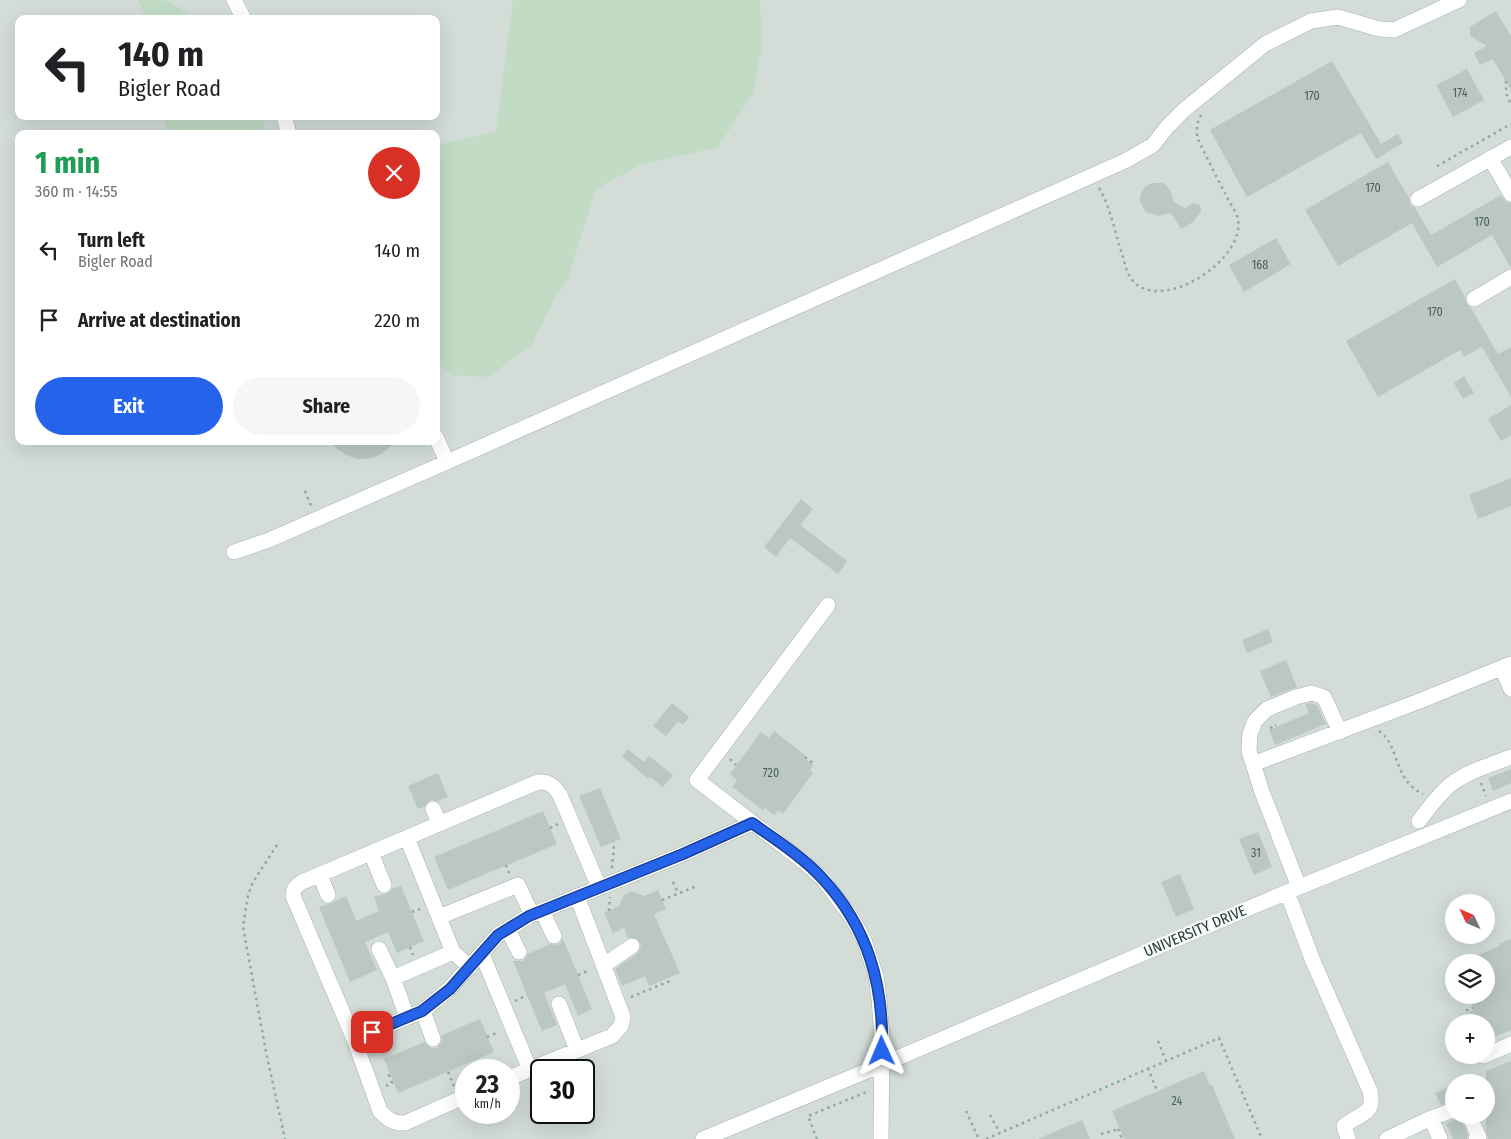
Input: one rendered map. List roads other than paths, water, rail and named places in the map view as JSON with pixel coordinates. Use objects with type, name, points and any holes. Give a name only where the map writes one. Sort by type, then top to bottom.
[{"type":"street","points":[[234,0],[242,15]]},
{"type":"street","points":[[234,552],[268,540],[447,462],[1125,161],[1153,145],[1184,110],[1265,44],[1311,21],[1338,17],[1379,29],[1394,30],[1459,0]]},
{"type":"street","points":[[1418,199],[1511,147]]},
{"type":"street","points":[[1490,158],[1511,194]]},
{"type":"street","points":[[1474,299],[1511,277]]},
{"type":"street","points":[[440,445],[447,462]]},
{"type":"street","points":[[828,605],[697,780],[804,862],[823,879],[852,918],[864,940],[876,976],[882,1037],[881,1139]]},
{"type":"street","points":[[1253,764],[1340,732],[1506,666],[1511,689]]},
{"type":"street","points":[[1340,732],[1324,697],[1312,693],[1266,709],[1255,721],[1250,734],[1250,751],[1313,961],[1370,1091],[1372,1103],[1369,1109],[1365,1114],[1344,1126],[1348,1139]]},
{"type":"street","points":[[1420,821],[1450,785],[1462,777],[1511,756]]},
{"type":"street","points":[[455,1101],[405,1123],[392,1122],[384,1116],[380,1110],[354,1039],[293,896],[293,891],[297,886],[320,875],[538,782],[546,782],[554,787],[560,795],[605,890]]},
{"type":"street","name":"UNIVERSITY DRIVE","points":[[702,1139],[1293,890],[1511,801]]},
{"type":"street","points":[[433,809],[440,824]]},
{"type":"street","points":[[354,1039],[422,1011],[450,989],[498,935],[537,913],[576,896],[605,890],[752,823]]},
{"type":"street","points":[[407,838],[453,952],[470,967]]},
{"type":"street","points":[[372,853],[384,885]]},
{"type":"street","points":[[320,875],[328,895]]},
{"type":"street","points":[[439,917],[518,885],[554,936]]},
{"type":"street","points":[[555,1059],[612,1036],[621,1026],[623,1017],[576,896]]},
{"type":"street","points":[[508,930],[519,952]]},
{"type":"street","points":[[604,965],[632,946]]},
{"type":"street","points":[[379,949],[393,978],[407,1017]]},
{"type":"street","points":[[393,978],[453,952]]},
{"type":"street","points":[[482,954],[530,1070],[520,1074]]},
{"type":"street","points":[[559,1004],[576,1050]]},
{"type":"street","points":[[422,1011],[433,1039]]},
{"type":"street","points":[[1495,1051],[1511,1044]]},
{"type":"street","points":[[1387,1139],[1445,1113]]},
{"type":"street","points":[[1431,1118],[1440,1139]]},
{"type":"street","points":[[1473,1124],[1479,1137],[1476,1139]]}]
